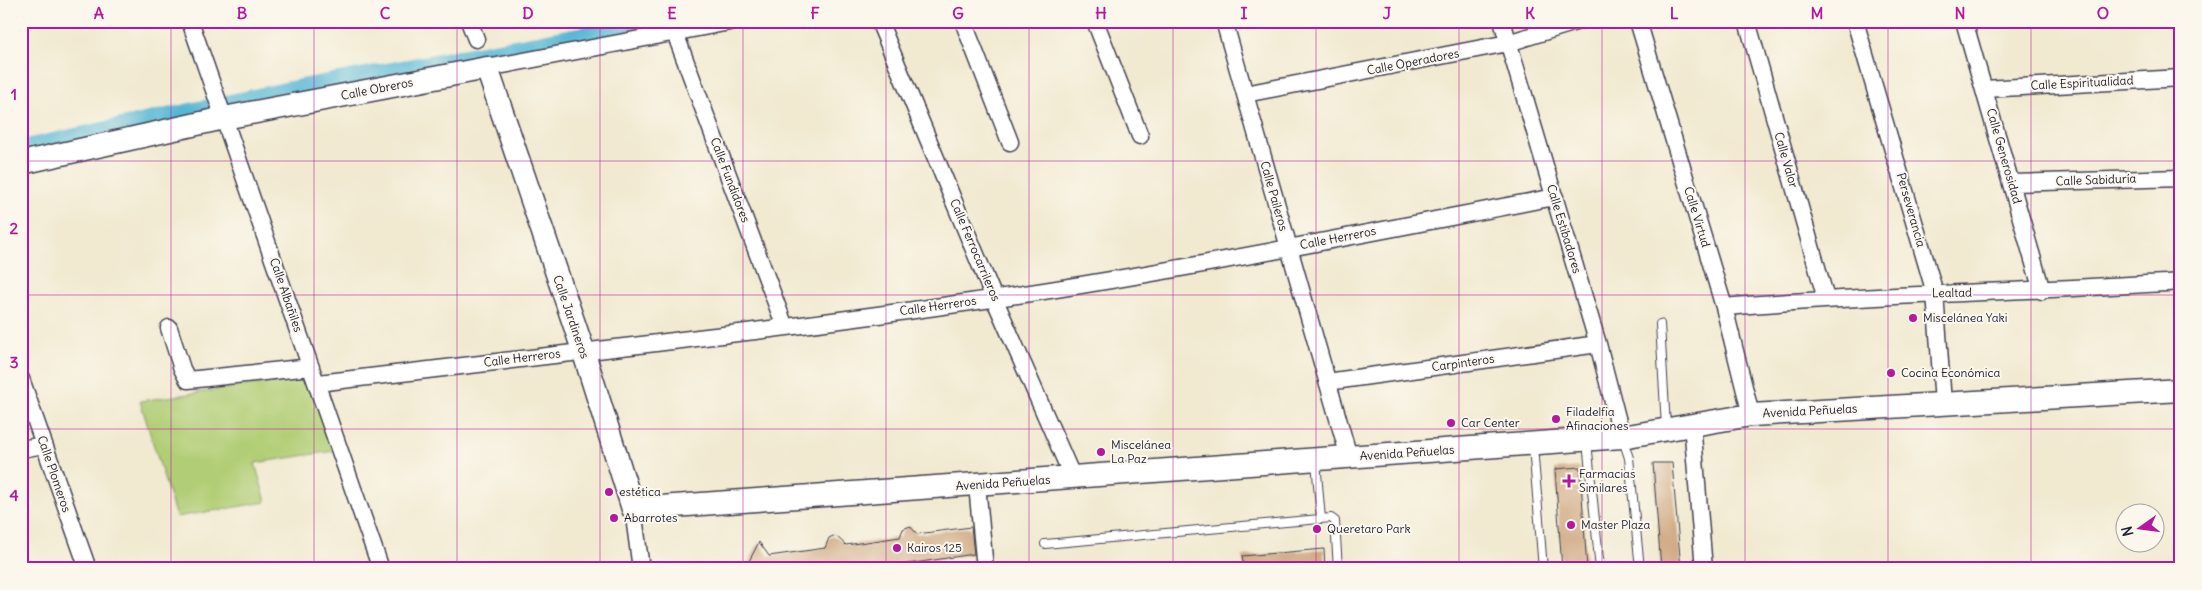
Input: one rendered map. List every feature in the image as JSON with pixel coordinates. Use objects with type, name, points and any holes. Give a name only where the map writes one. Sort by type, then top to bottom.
[{"type":"street","name":"Calle Albañiles","points":[[190,21],[318,383],[381,569]]},
{"type":"street","points":[[469,21],[476,39]]},
{"type":"street","name":"Calle Obreros","points":[[21,163],[220,108],[487,68],[735,21]]},
{"type":"street","name":"Calle Ferrocarrileros","points":[[880,21],[994,298],[1073,478]]},
{"type":"street","points":[[962,21],[1010,142]]},
{"type":"street","points":[[1095,21],[1140,136]]},
{"type":"street","name":"Calle Paileros","points":[[1224,21],[1349,457]]},
{"type":"street","name":"Calle Estibadores","points":[[1502,21],[1598,344],[1622,437]]},
{"type":"street","name":"Calle Operadores","points":[[1245,94],[1508,43],[1579,21]]},
{"type":"street","name":"Calle Virtud","points":[[1638,21],[1724,308],[1751,415]]},
{"type":"street","name":"Calle Valor","points":[[1747,21],[1826,298]]},
{"type":"street","name":"Perseverancia","points":[[1855,21],[1935,293],[1943,403]]},
{"type":"street","name":"Calle Generosidad","points":[[1964,21],[2042,291]]},
{"type":"street","name":"Calle Fundidores","points":[[675,33],[786,327]]},
{"type":"street","name":"Calle Jardineros","points":[[487,68],[583,350],[633,509],[641,569]]},
{"type":"street","name":"Calle Espiritualidad","points":[[1984,89],[2181,78]]},
{"type":"street","name":"Calle Sabiduría","points":[[2012,183],[2181,178]]},
{"type":"street","name":"Calle Herreros","points":[[318,383],[786,327],[994,298],[1289,247],[1555,197]]},
{"type":"street","name":"Lealtad","points":[[1724,308],[1826,298],[2042,291],[2181,282]]},
{"type":"street","points":[[169,328],[182,369],[188,380],[311,367]]},
{"type":"street","name":"Carpinteros","points":[[1327,382],[1598,344]]},
{"type":"street","name":"Calle Plomeros","points":[[21,379],[88,569]]},
{"type":"street","name":"Avenida Peñuelas","points":[[633,509],[1587,440],[1622,437],[1751,415],[2181,390]]},
{"type":"street","points":[[1692,424],[1704,569]]},
{"type":"street","points":[[21,449],[44,445]]},
{"type":"street","points":[[977,485],[985,569]]},
{"type":"lane","points":[[1660,324],[1666,429]]},
{"type":"lane","points":[[1622,437],[1629,458],[1640,569]]},
{"type":"lane","points":[[1587,440],[1600,569]]},
{"type":"lane","points":[[1533,444],[1543,569]]},
{"type":"lane","points":[[1316,460],[1321,519]]},
{"type":"lane","points":[[1045,544],[1331,518],[1335,521],[1338,569]]},
{"type":"green space","points":[[314,376],[340,450],[255,463],[266,502],[176,517],[140,401]]},
{"type":"building","name":"Master Plaza","points":[[1653,463],[1672,463],[1681,569],[1661,569]]},
{"type":"building","name":"Master Plaza","points":[[1580,467],[1587,569],[1562,569],[1555,469]]},
{"type":"building","name":"Kairos 125","points":[[910,526],[917,534],[971,527],[974,554],[874,569],[745,569],[759,542],[769,556],[825,548],[829,538],[833,536],[846,545],[900,537],[903,529]]},
{"type":"building","points":[[1324,549],[1325,569],[1244,569],[1242,556]]},
{"type":"waterway","points":[[21,149],[290,90],[659,21]]},
{"type":"place","name":"Miscelánea Yaki","points":[[1913,318]]},
{"type":"place","name":"Cocina Económica","points":[[1891,373]]},
{"type":"place","name":"Filadelfia Afinaciones","points":[[1556,419]]},
{"type":"place","name":"Car Center","points":[[1451,423]]},
{"type":"place","name":"Miscelánea La Paz","points":[[1101,452]]},
{"type":"place","name":"Farmacias Similares","points":[[1569,481]]},
{"type":"place","name":"estética","points":[[609,492]]},
{"type":"place","name":"Abarrotes","points":[[614,518]]},
{"type":"place","name":"Master Plaza","points":[[1571,525]]},
{"type":"place","name":"Queretaro Park","points":[[1317,529]]},
{"type":"place","name":"Kairos 125","points":[[897,548]]}]
